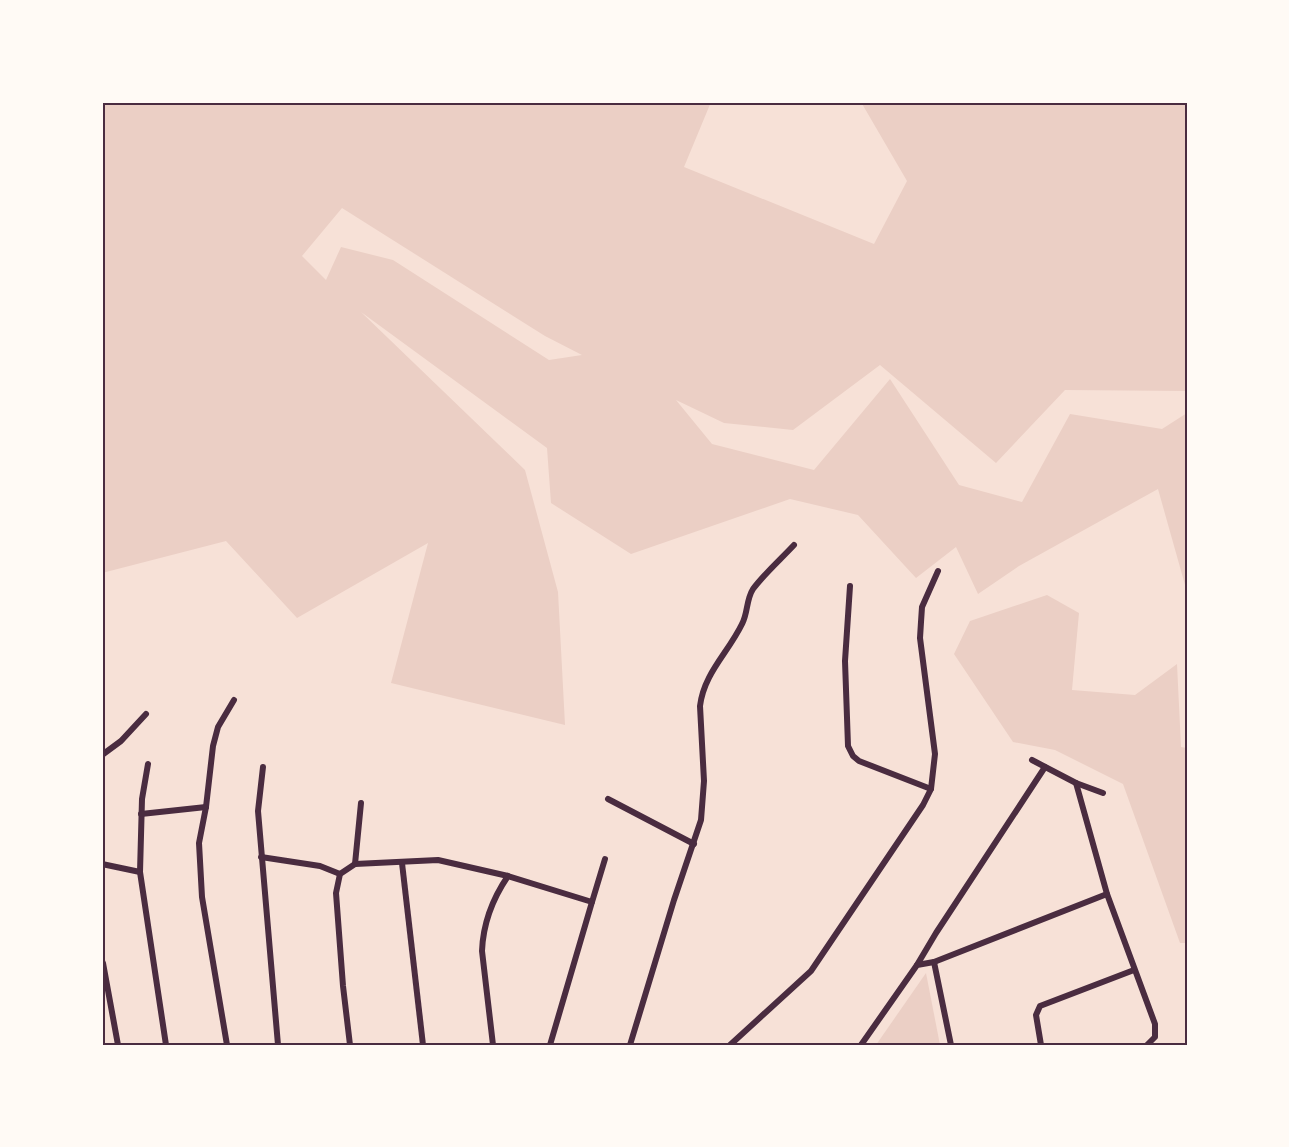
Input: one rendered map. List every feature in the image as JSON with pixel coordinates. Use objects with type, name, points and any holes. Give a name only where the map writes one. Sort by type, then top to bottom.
[{"type":"street","points":[[630,1045],[674,900],[702,820],[704,801],[700,706],[702,692],[711,671],[744,621],[748,601],[754,588],[794,545]]},
{"type":"street","points":[[730,1045],[811,971],[923,805],[931,789],[935,754],[920,638],[922,607],[938,571]]},
{"type":"street","points":[[850,586],[845,661],[848,746],[853,756],[859,761],[931,789]]},
{"type":"street","points":[[227,1045],[200,880],[199,843],[213,746],[218,727],[234,700]]},
{"type":"street","points":[[102,755],[121,741],[146,714]]},
{"type":"street","points":[[1032,760],[1076,783],[1103,793]]},
{"type":"street","points":[[147,764],[141,814],[140,872],[166,1045]]},
{"type":"street","points":[[263,767],[258,811],[278,1045]]},
{"type":"street","points":[[861,1045],[917,965],[1045,767]]},
{"type":"street","points":[[1076,783],[1107,894],[1155,1024],[1155,1037],[1147,1045]]},
{"type":"street","points":[[608,799],[694,844]]},
{"type":"street","points":[[355,864],[361,803]]},
{"type":"street","points":[[141,814],[206,807]]},
{"type":"street","points":[[261,857],[320,866],[340,874]]},
{"type":"street","points":[[550,1045],[605,859]]},
{"type":"street","points":[[350,1045],[336,893],[340,874],[355,864],[438,860],[508,876],[592,902]]},
{"type":"street","points":[[402,863],[423,1045]]},
{"type":"street","points":[[102,864],[140,872]]},
{"type":"street","points":[[493,1045],[482,951],[483,938],[486,923],[508,876]]},
{"type":"street","points":[[917,965],[934,962],[1107,894]]},
{"type":"street","points":[[934,962],[951,1045]]},
{"type":"street","points":[[103,963],[118,1045]]},
{"type":"street","points":[[1041,1045],[1036,1015],[1040,1006],[1134,970]]},
{"type":"shaded area","points":[[102,102],[711,102],[684,167],[874,244],[907,181],[861,102],[1187,102],[1187,391],[1065,390],[996,463],[880,365],[793,430],[724,423],[676,400],[712,444],[814,470],[890,379],[959,485],[1022,502],[1070,414],[1162,429],[1187,413],[1187,592],[1158,489],[1019,566],[978,594],[956,547],[916,578],[858,515],[790,499],[631,554],[551,503],[547,448],[361,312],[525,470],[558,592],[565,725],[391,683],[428,543],[297,618],[226,541],[102,573]],"holes":[[[342,208],[545,336],[582,355],[549,360],[393,260],[341,247],[326,280],[302,256]]]},
{"type":"shaded area","points":[[1047,595],[1079,613],[1072,690],[1135,695],[1177,664],[1181,747],[1187,748],[1187,943],[1180,943],[1123,784],[1055,750],[1013,742],[954,654],[970,621]]},
{"type":"shaded area","points":[[926,973],[940,1045],[876,1045]]}]
